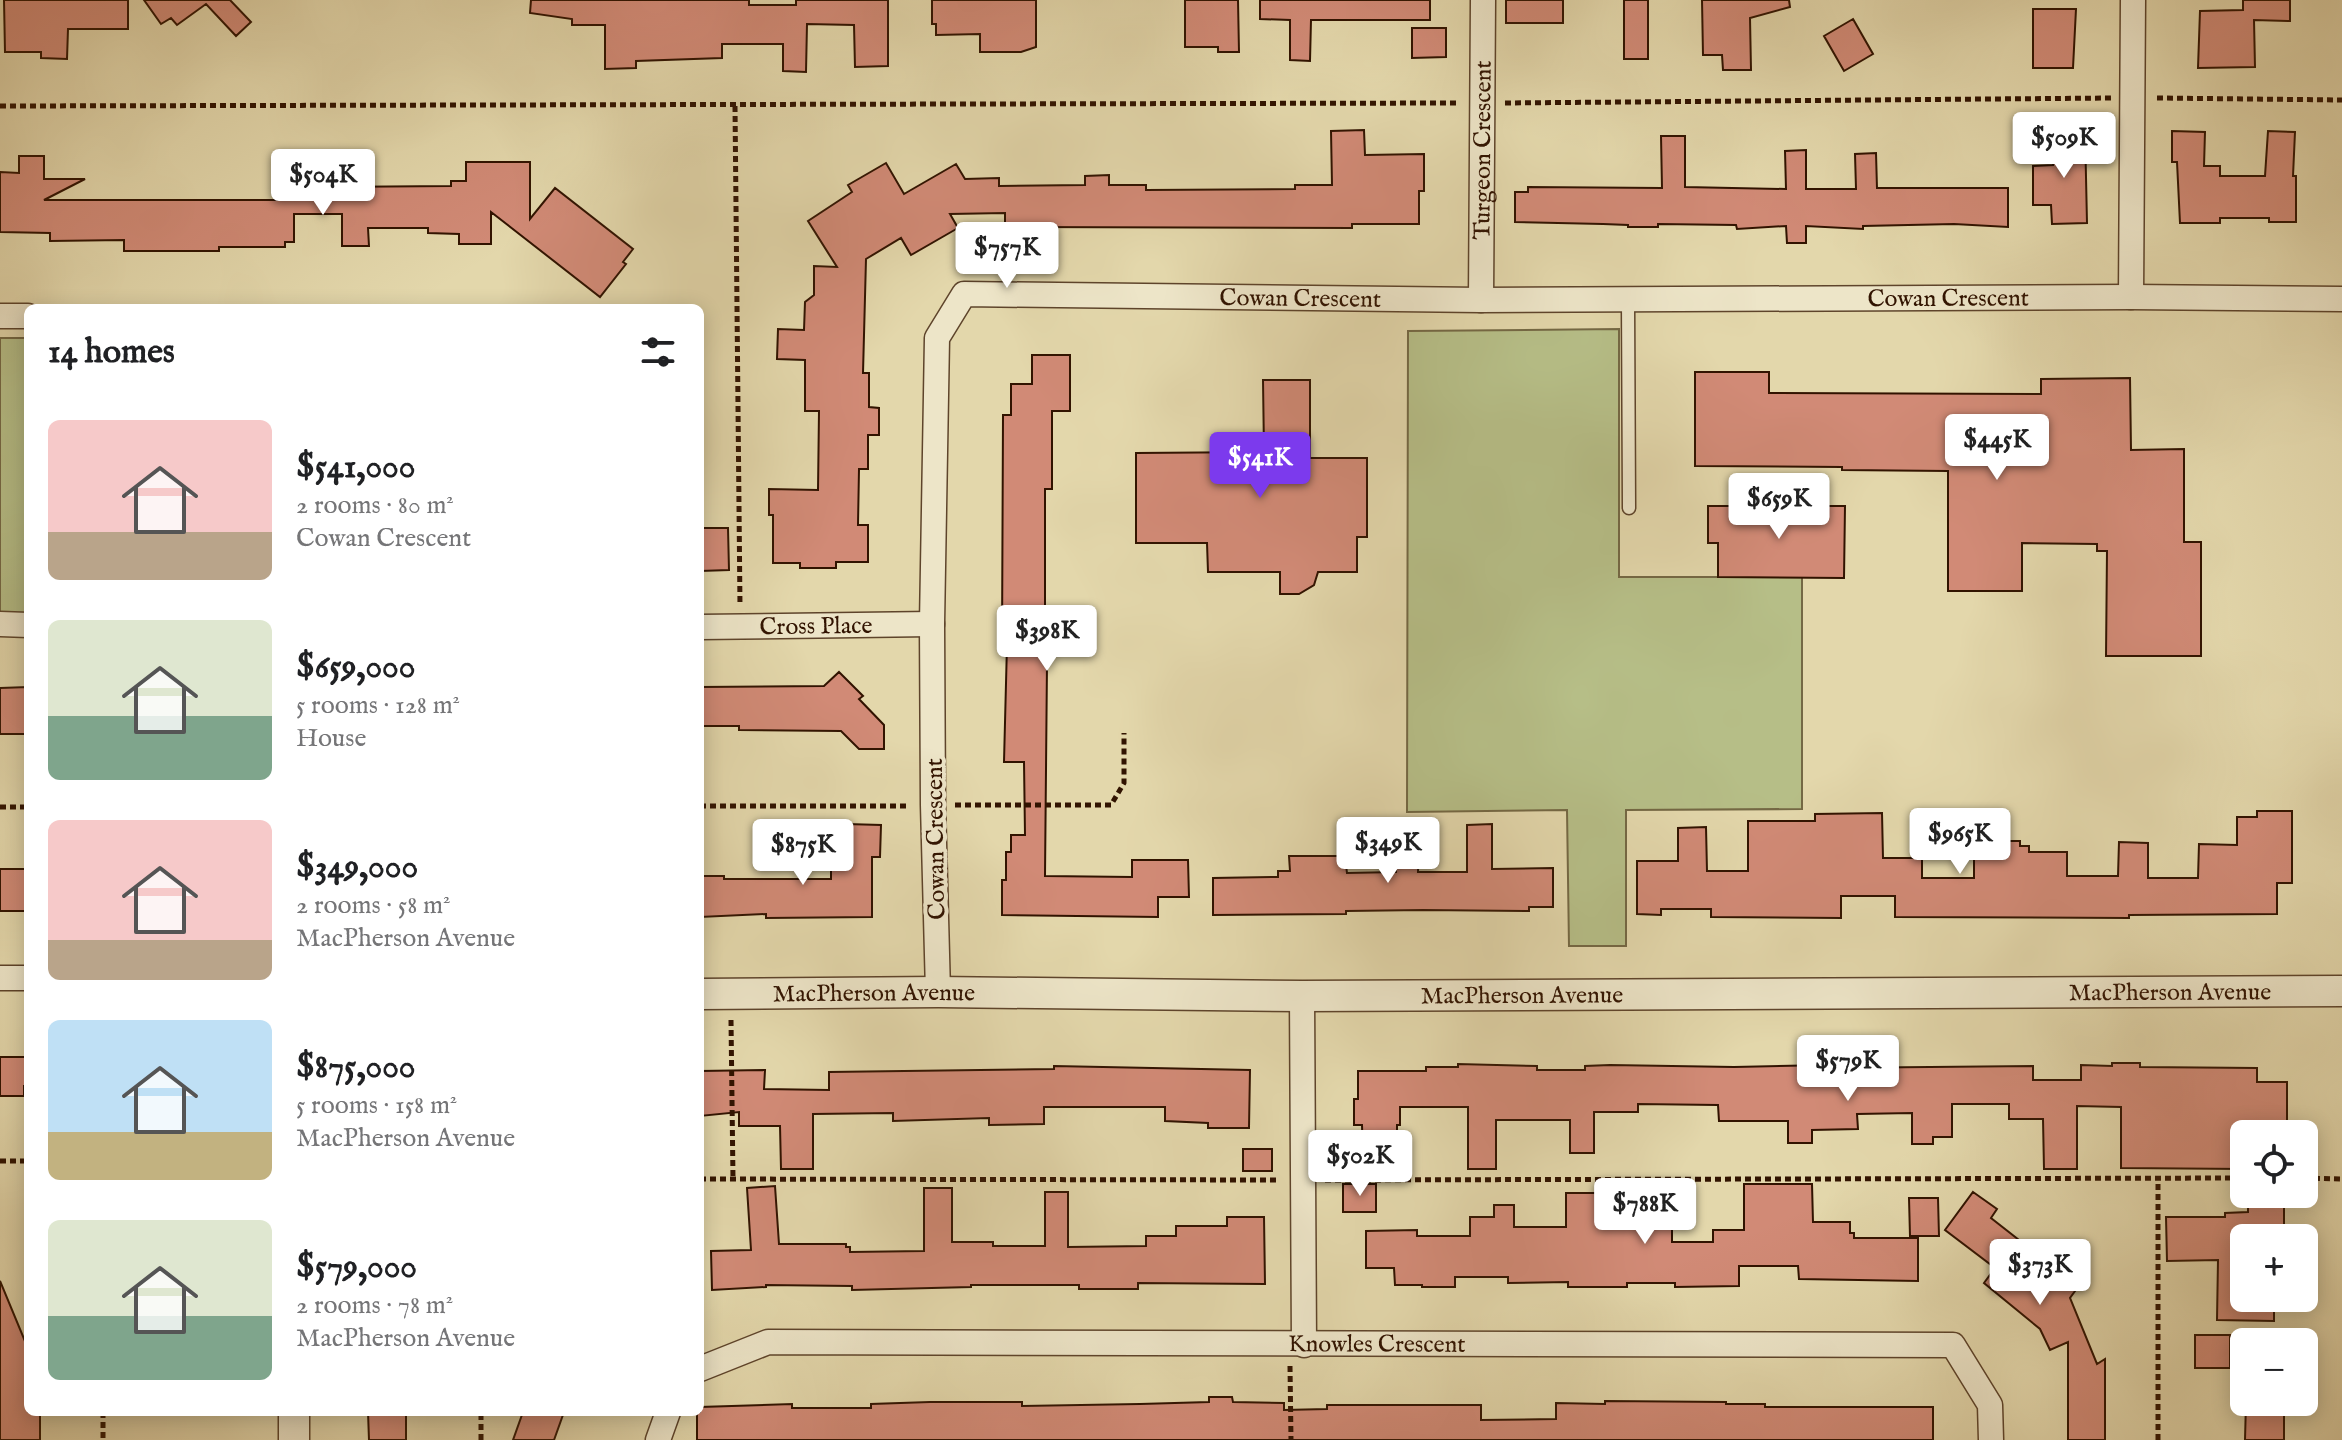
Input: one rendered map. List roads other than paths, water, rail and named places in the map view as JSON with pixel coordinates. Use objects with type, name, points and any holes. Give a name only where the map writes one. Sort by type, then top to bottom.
[{"type":"street","name":"Turgeon Crescent","points":[[1481,300],[1483,0]]},
{"type":"street","points":[[2131,297],[2133,0]]},
{"type":"street","name":"Cowan Crescent","points":[[938,992],[932,624],[937,338],[964,294],[1481,300],[2342,299]]},
{"type":"street","points":[[0,316],[24,316]]},
{"type":"street","points":[[0,624],[24,625]]},
{"type":"street","name":"Cross Place","points":[[704,627],[932,624]]},
{"type":"street","points":[[0,978],[24,978]]},
{"type":"street","name":"MacPherson Avenue","points":[[704,994],[938,992],[1302,996],[2342,991]]},
{"type":"street","points":[[1297,1345],[1303,1180],[1302,996]]},
{"type":"street","name":"Knowles Crescent","points":[[704,1367],[768,1342],[1953,1345],[1990,1405],[1991,1440]]},
{"type":"street","points":[[294,1416],[294,1440]]},
{"type":"street","points":[[658,1440],[667,1416]]},
{"type":"lane","points":[[1628,300],[1629,508]]}]
